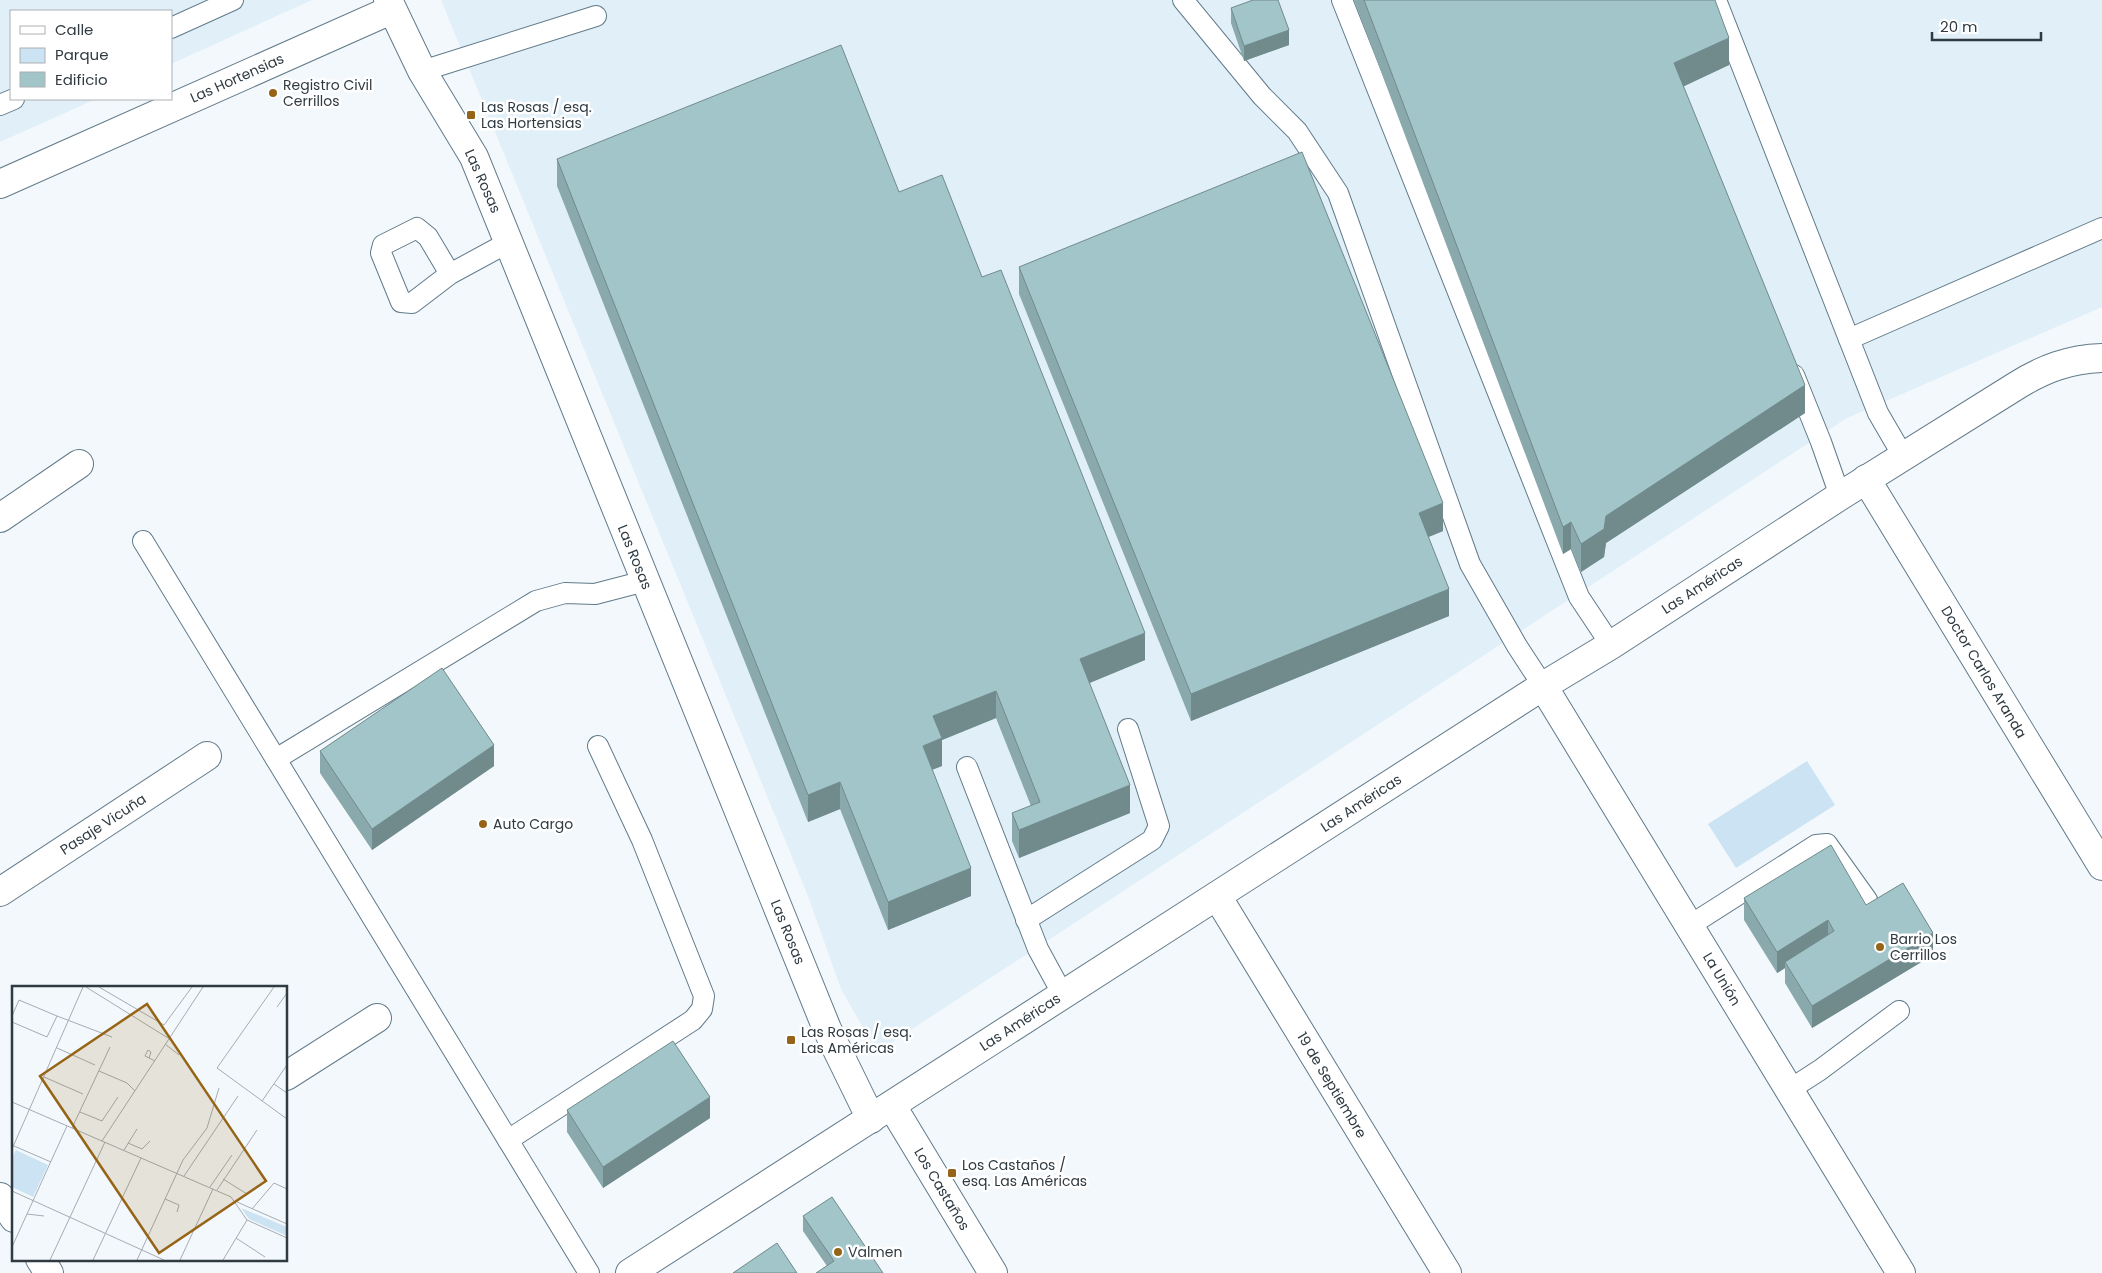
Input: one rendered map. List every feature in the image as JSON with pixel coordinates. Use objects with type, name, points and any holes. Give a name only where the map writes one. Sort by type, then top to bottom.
[{"type":"street","name":"Las Rosas","points":[[389,5],[422,71],[474,157],[827,1029],[881,1112]]},
{"type":"street","name":"Las Hortensias","points":[[0,184],[389,5]]},
{"type":"street","name":"Las Américas","points":[[630,1273],[1543,686],[1611,645],[1866,479],[2038,372],[2062,363],[2102,358]]},
{"type":"street","points":[[0,518],[79,464]]},
{"type":"street","name":"Doctor Carlos Aranda","points":[[1866,479],[2102,866]]},
{"type":"street","name":"La Unión","points":[[1543,686],[1901,1273]]},
{"type":"street","name":"Pasaje Vicuña","points":[[0,892],[207,756]]},
{"type":"street","name":"19 de Septiembre","points":[[1217,896],[1448,1273]]},
{"type":"street","points":[[288,1075],[377,1018]]},
{"type":"street","name":"Los Castaños","points":[[881,1112],[993,1273]]},
{"type":"street","points":[[0,1197],[12,1215]]},
{"type":"street","points":[[41,1260],[49,1273]]},
{"type":"lane","points":[[172,28],[233,0]]},
{"type":"lane","points":[[1184,0],[1262,96],[1297,131],[1338,193],[1470,564],[1543,686]]},
{"type":"lane","points":[[1342,0],[1579,596],[1611,645]]},
{"type":"lane","points":[[1716,0],[1878,413],[1903,456]]},
{"type":"lane","points":[[422,71],[596,16]]},
{"type":"lane","points":[[0,105],[12,100]]},
{"type":"lane","points":[[1849,339],[2102,228]]},
{"type":"lane","points":[[450,274],[509,242]]},
{"type":"lane","points":[[1788,360],[1821,442],[1840,496]]},
{"type":"lane","points":[[143,541],[589,1273]]},
{"type":"lane","points":[[276,759],[536,601],[566,593],[595,594],[645,581]]},
{"type":"lane","points":[[1026,920],[1152,840],[1159,826],[1128,729]]},
{"type":"lane","points":[[508,1140],[693,1020],[702,1009],[704,996],[642,840],[598,746]]},
{"type":"lane","points":[[967,767],[1038,949],[1063,995]]},
{"type":"lane","points":[[1690,926],[1816,845],[1827,844],[1867,900]]},
{"type":"lane","points":[[1789,1090],[1820,1070],[1899,1011]]},
{"type":"shaded area","points":[[0,0],[312,0],[172,64],[172,10],[10,10],[10,100],[94,100],[0,142]]},
{"type":"shaded area","points":[[441,0],[2102,0],[2102,307],[1847,418],[877,1052],[841,989],[808,896]]},
{"type":"green space","points":[[1807,761],[1835,805],[1736,868],[1708,824]]},
{"type":"building","points":[[1253,0],[1278,0],[1289,30],[1244,46],[1231,8]]},
{"type":"building","points":[[1364,0],[1715,0],[1729,38],[1674,63],[1805,385],[1606,516],[1604,529],[1581,544],[1571,522],[1563,527]]},
{"type":"building","points":[[841,45],[899,192],[942,175],[982,277],[1001,270],[1145,633],[1080,659],[1130,785],[1019,830],[1012,813],[1040,802],[996,691],[933,716],[942,738],[923,746],[971,868],[888,902],[840,782],[808,795],[557,159]]},
{"type":"building","points":[[1302,152],[1443,503],[1419,513],[1449,589],[1191,694],[1019,267]]},
{"type":"building","points":[[442,668],[494,745],[372,829],[320,751]]},
{"type":"building","name":"Barrio Los Cerrillos","points":[[1831,845],[1866,905],[1903,883],[1933,933],[1812,1006],[1785,962],[1834,931],[1828,920],[1777,952],[1744,898]]},
{"type":"building","points":[[673,1041],[710,1097],[603,1167],[567,1110]]},
{"type":"building","name":"Valmen","points":[[832,1197],[883,1273],[816,1273],[834,1261],[803,1216]]},
{"type":"building","points":[[777,1243],[797,1273],[733,1273]]},
{"type":"place","name":"Registro Civil Cerrillos","points":[[273,93]]},
{"type":"place","name":"Las Rosas / esq. Las Hortensias","points":[[471,115]]},
{"type":"place","name":"Auto Cargo","points":[[483,824]]},
{"type":"place","name":"Barrio Los Cerrillos","points":[[1880,947]]},
{"type":"place","name":"Las Rosas / esq. Las Américas","points":[[791,1040]]},
{"type":"place","name":"Los Castaños / esq. Las Américas","points":[[952,1173]]},
{"type":"place","name":"Valmen","points":[[838,1252]]}]
